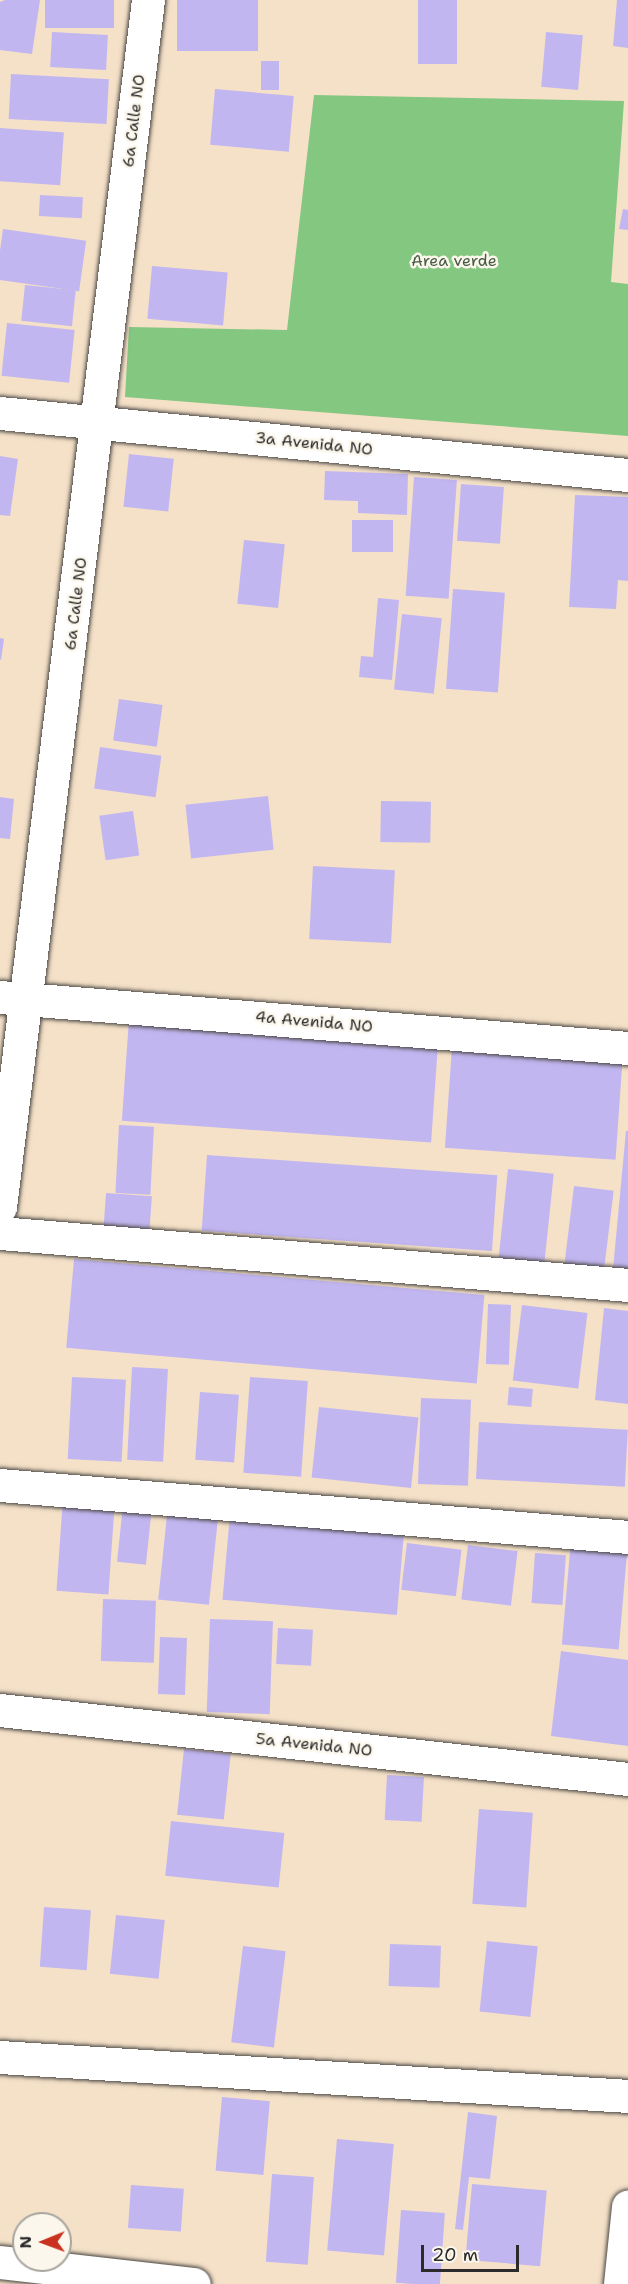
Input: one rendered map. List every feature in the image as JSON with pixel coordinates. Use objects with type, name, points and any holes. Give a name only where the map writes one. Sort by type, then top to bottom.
[{"type":"street","name":"6a Calle NO","points":[[0,1207],[14,997],[99,423],[148,0]]},
{"type":"street","name":"3a Avenida NO","points":[[0,413],[628,475]]},
{"type":"street","name":"4a Avenida NO","points":[[14,997],[628,1048]]},
{"type":"street","points":[[0,1233],[628,1285]]},
{"type":"street","points":[[0,1485],[628,1537]]},
{"type":"street","name":"5a Avenida NO","points":[[0,1710],[628,1779]]},
{"type":"street","points":[[0,2056],[628,2096]]},
{"type":"street","points":[[620,2284],[628,2206]]},
{"type":"street","points":[[0,2262],[194,2284]]},
{"type":"green space","name":"Area verde","points":[[314,95],[624,101],[611,282],[628,284],[628,436],[125,397],[129,327],[287,330]]},
{"type":"building","points":[[40,0],[32,54],[0,50],[0,2]]},
{"type":"building","points":[[45,0],[114,0],[114,28],[45,28]]},
{"type":"building","points":[[177,0],[258,0],[258,51],[177,51]]},
{"type":"building","points":[[418,0],[457,0],[457,64],[418,64]]},
{"type":"building","points":[[617,0],[628,0],[628,48],[613,46]]},
{"type":"building","points":[[52,32],[108,35],[106,70],[50,67]]},
{"type":"building","points":[[546,32],[583,35],[578,90],[541,87]]},
{"type":"building","points":[[261,61],[279,61],[279,90],[261,90]]},
{"type":"building","points":[[11,74],[109,79],[107,124],[9,119]]},
{"type":"building","points":[[215,89],[294,96],[289,152],[210,145]]},
{"type":"building","points":[[0,128],[64,132],[60,185],[0,181]]},
{"type":"building","points":[[40,195],[83,197],[82,218],[39,216]]},
{"type":"building","points":[[623,209],[628,210],[628,230],[619,229]]},
{"type":"building","points":[[3,229],[86,241],[79,291],[0,280]]},
{"type":"building","points":[[152,266],[228,273],[223,325],[147,319]]},
{"type":"building","points":[[25,285],[76,290],[72,326],[21,321]]},
{"type":"building","points":[[7,323],[75,330],[69,383],[1,376]]},
{"type":"building","points":[[129,454],[174,459],[168,511],[123,507]]},
{"type":"building","points":[[0,456],[18,459],[10,516],[0,515]]},
{"type":"building","points":[[325,471],[408,474],[407,515],[358,513],[358,501],[324,500]]},
{"type":"building","points":[[414,477],[457,480],[449,599],[406,596]]},
{"type":"building","points":[[461,484],[504,487],[500,544],[457,541]]},
{"type":"building","points":[[575,495],[628,497],[628,581],[618,580],[616,609],[569,607]]},
{"type":"building","points":[[352,520],[393,520],[393,552],[352,552]]},
{"type":"building","points":[[244,540],[285,544],[278,608],[237,604]]},
{"type":"building","points":[[453,589],[505,593],[498,692],[446,689]]},
{"type":"building","points":[[378,598],[399,600],[392,680],[359,677],[361,656],[373,657]]},
{"type":"building","points":[[402,614],[442,618],[434,694],[394,690]]},
{"type":"building","points":[[0,638],[4,639],[1,660],[0,659]]},
{"type":"building","points":[[119,699],[163,705],[157,747],[113,741]]},
{"type":"building","points":[[100,747],[161,756],[156,797],[94,789]]},
{"type":"building","points":[[268,796],[274,850],[191,858],[185,805]]},
{"type":"building","points":[[0,797],[14,799],[10,839],[0,838]]},
{"type":"building","points":[[381,801],[431,802],[430,843],[380,842]]},
{"type":"building","points":[[133,811],[139,856],[106,860],[99,816]]},
{"type":"building","points":[[313,866],[395,870],[391,943],[309,939]]},
{"type":"building","points":[[129,1019],[438,1041],[431,1142],[122,1121]]},
{"type":"building","points":[[452,1047],[623,1059],[616,1160],[445,1148]]},
{"type":"building","points":[[119,1125],[154,1127],[150,1195],[115,1193]]},
{"type":"building","points":[[626,1131],[628,1131],[628,1270],[613,1269]]},
{"type":"building","points":[[207,1155],[497,1175],[492,1251],[202,1231]]},
{"type":"building","points":[[508,1169],[554,1174],[544,1270],[498,1265]]},
{"type":"building","points":[[574,1186],[614,1191],[604,1273],[564,1268]]},
{"type":"building","points":[[106,1193],[152,1196],[149,1231],[104,1228]]},
{"type":"building","points":[[74,1259],[484,1295],[477,1384],[66,1348]]},
{"type":"building","points":[[488,1304],[511,1305],[509,1365],[486,1364]]},
{"type":"building","points":[[522,1305],[588,1313],[578,1388],[513,1380]]},
{"type":"building","points":[[604,1308],[628,1311],[628,1404],[595,1400]]},
{"type":"building","points":[[132,1367],[168,1369],[163,1462],[127,1460]]},
{"type":"building","points":[[72,1377],[126,1380],[122,1462],[68,1459]]},
{"type":"building","points":[[250,1377],[308,1381],[301,1477],[243,1473]]},
{"type":"building","points":[[509,1387],[533,1389],[531,1407],[507,1405]]},
{"type":"building","points":[[200,1392],[239,1395],[234,1463],[195,1460]]},
{"type":"building","points":[[421,1398],[471,1400],[468,1486],[418,1484]]},
{"type":"building","points":[[319,1407],[418,1417],[411,1488],[312,1478]]},
{"type":"building","points":[[479,1422],[628,1430],[625,1487],[476,1479]]},
{"type":"building","points":[[63,1498],[115,1502],[108,1594],[57,1591]]},
{"type":"building","points":[[123,1505],[152,1508],[146,1565],[117,1562]]},
{"type":"building","points":[[168,1506],[219,1511],[209,1605],[158,1599]]},
{"type":"building","points":[[230,1514],[404,1529],[397,1615],[223,1600]]},
{"type":"building","points":[[571,1540],[628,1545],[619,1650],[562,1645]]},
{"type":"building","points":[[407,1543],[462,1550],[456,1596],[401,1590]]},
{"type":"building","points":[[468,1545],[518,1551],[511,1606],[461,1600]]},
{"type":"building","points":[[535,1553],[566,1555],[562,1605],[532,1603]]},
{"type":"building","points":[[103,1599],[156,1601],[154,1663],[101,1661]]},
{"type":"building","points":[[210,1619],[273,1621],[270,1714],[207,1712]]},
{"type":"building","points":[[278,1628],[313,1630],[311,1666],[276,1664]]},
{"type":"building","points":[[160,1637],[187,1638],[185,1695],[158,1694]]},
{"type":"building","points":[[561,1651],[628,1660],[628,1746],[551,1736]]},
{"type":"building","points":[[184,1749],[231,1754],[224,1820],[177,1815]]},
{"type":"building","points":[[387,1775],[424,1777],[422,1822],[385,1820]]},
{"type":"building","points":[[479,1809],[533,1813],[526,1908],[472,1904]]},
{"type":"building","points":[[171,1821],[284,1833],[279,1888],[165,1876]]},
{"type":"building","points":[[44,1907],[91,1910],[87,1970],[40,1967]]},
{"type":"building","points":[[116,1915],[165,1920],[159,1979],[110,1974]]},
{"type":"building","points":[[487,1941],[538,1946],[530,2017],[480,2012]]},
{"type":"building","points":[[390,1944],[441,1946],[440,1988],[389,1986]]},
{"type":"building","points":[[243,1946],[286,1951],[274,2048],[231,2042]]},
{"type":"building","points":[[222,2097],[270,2101],[263,2175],[216,2171]]},
{"type":"building","points":[[468,2112],[497,2116],[490,2179],[469,2177],[463,2230],[455,2229]]},
{"type":"building","points":[[337,2139],[394,2144],[384,2256],[327,2251]]},
{"type":"building","points":[[272,2174],[314,2177],[308,2265],[266,2262]]},
{"type":"building","points":[[472,2184],[547,2191],[540,2266],[465,2260]]},
{"type":"building","points":[[131,2185],[184,2189],[181,2232],[128,2228]]},
{"type":"building","points":[[401,2210],[445,2213],[440,2284],[396,2283]]}]
